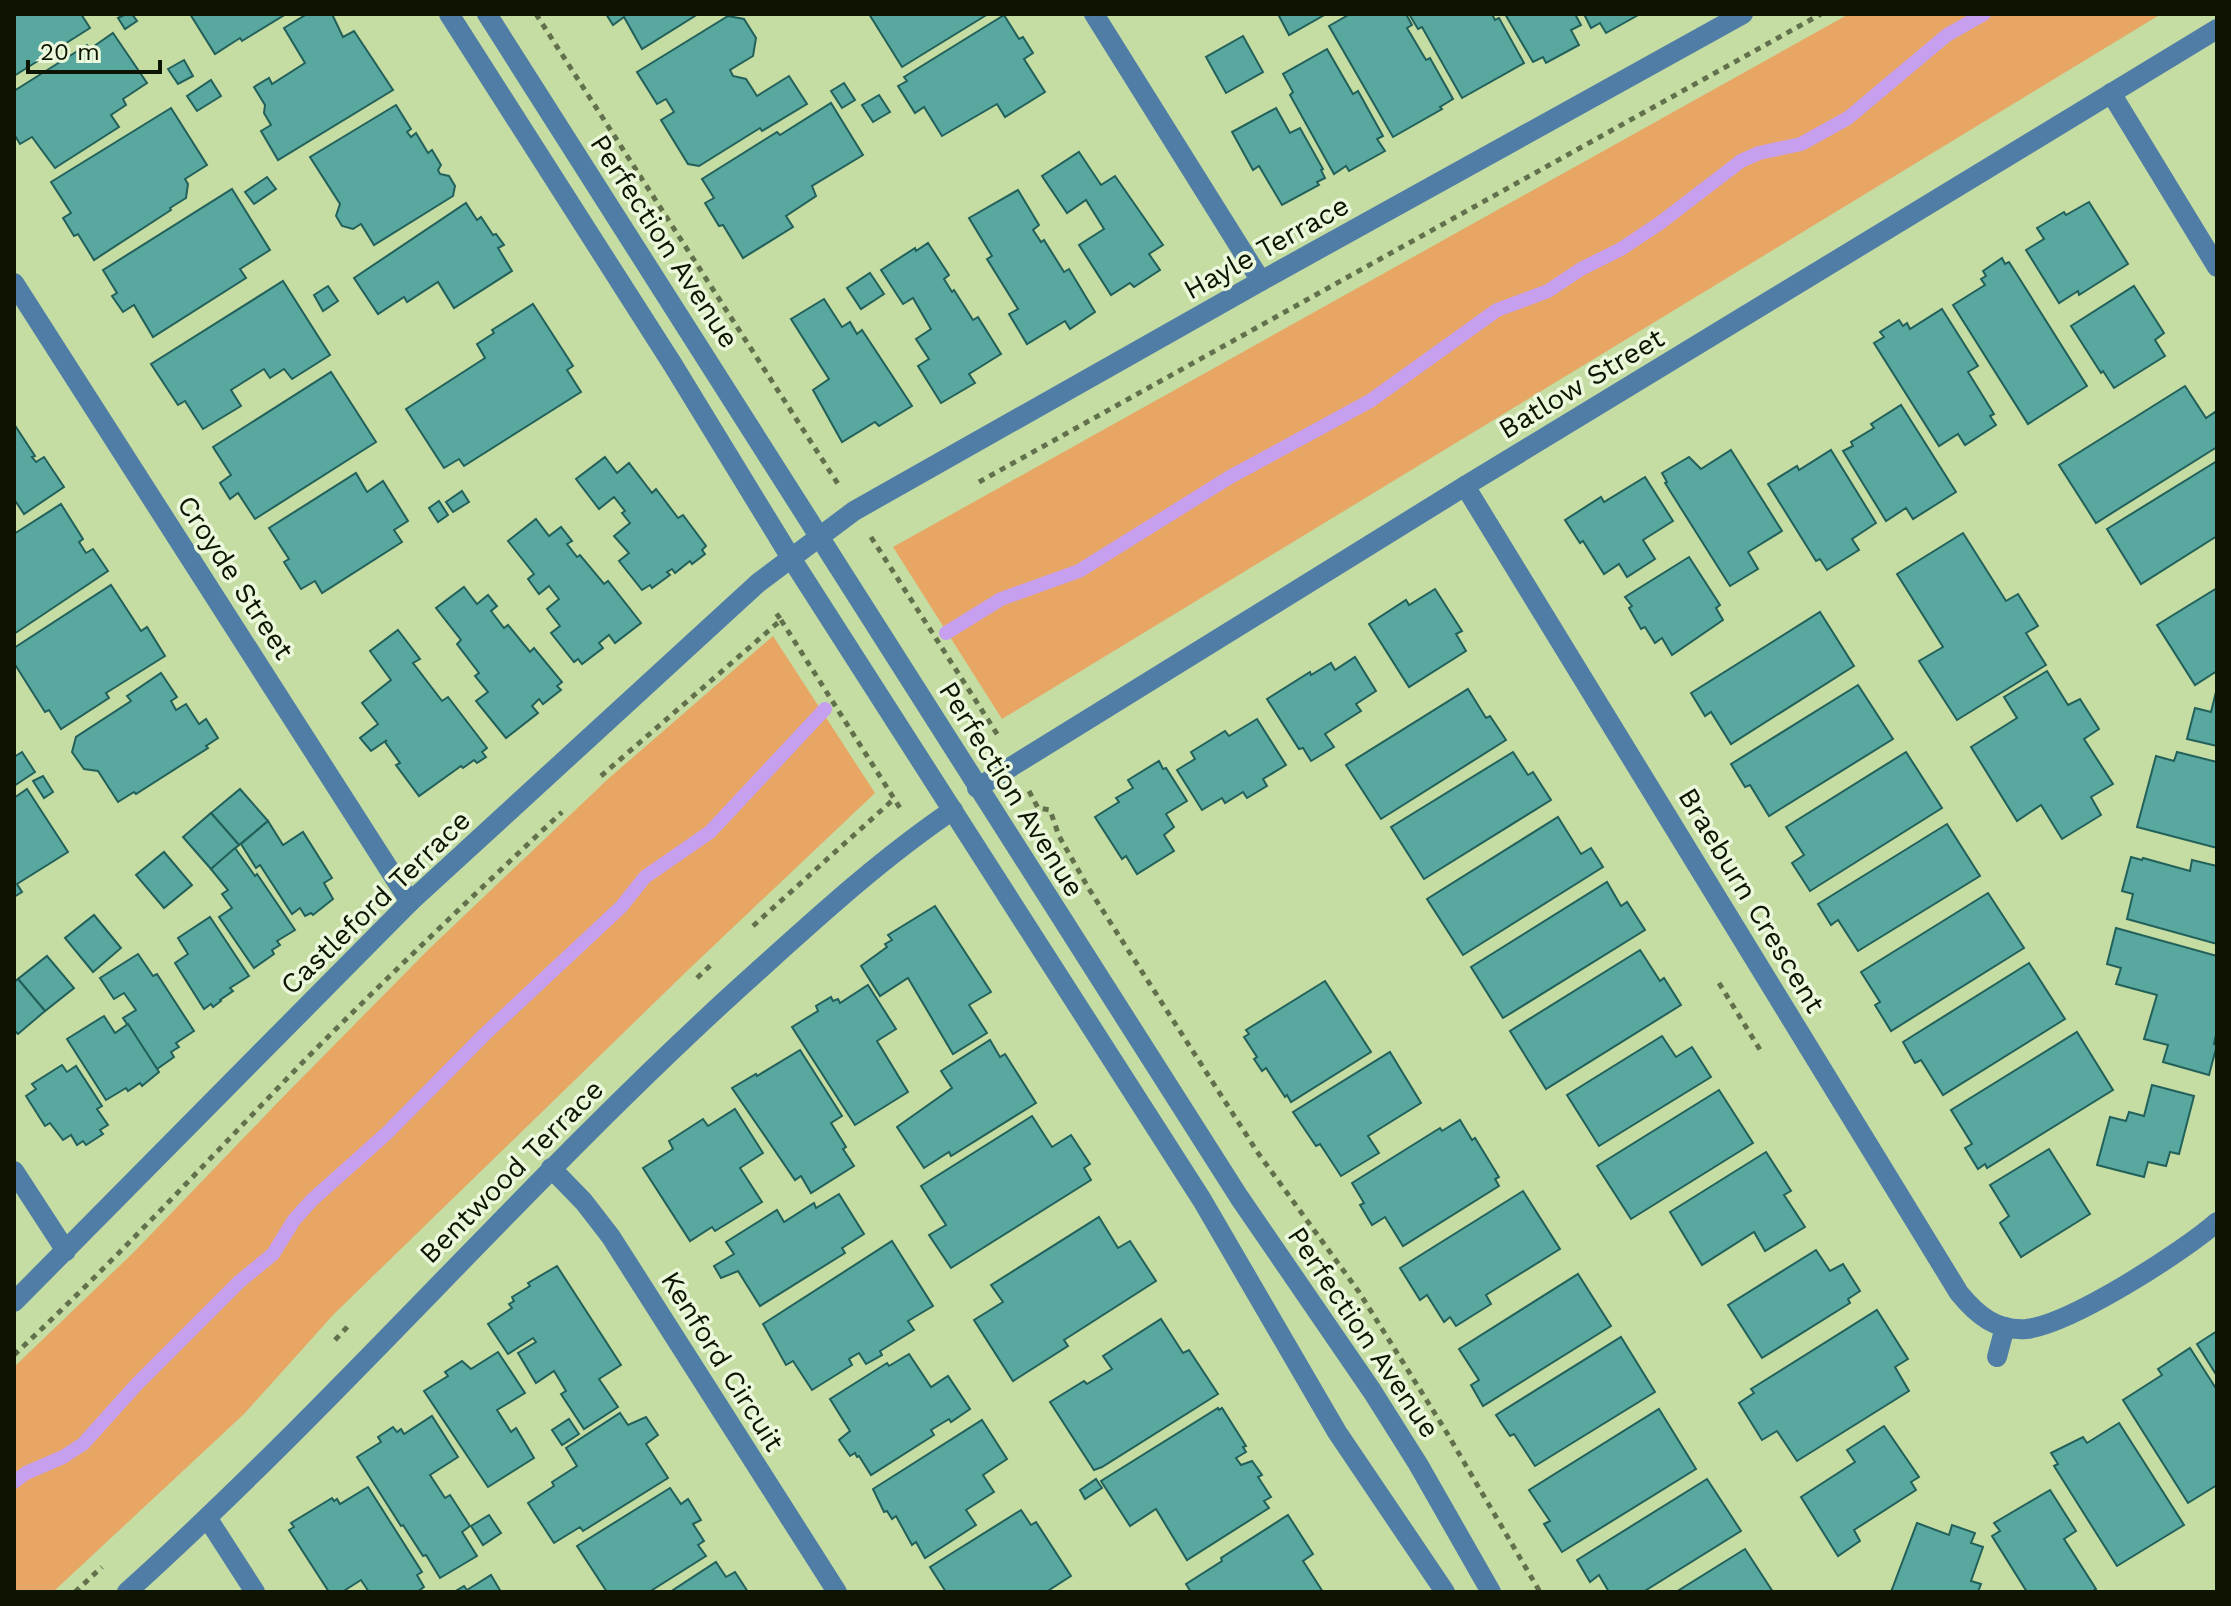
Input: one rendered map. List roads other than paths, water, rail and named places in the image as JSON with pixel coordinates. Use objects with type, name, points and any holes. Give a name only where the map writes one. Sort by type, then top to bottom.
[{"type":"street","name":"Perfection Avenue","points":[[449,14],[673,365],[791,558],[1202,1200],[1337,1432],[1445,1592]]},
{"type":"street","name":"Perfection Avenue","points":[[487,14],[1239,1197],[1372,1391],[1491,1592]]},
{"type":"street","points":[[1094,14],[1261,281]]},
{"type":"street","name":"Hayle Terrace","points":[[791,558],[854,511],[1743,14]]},
{"type":"street","name":"Batlow Street","points":[[977,788],[1465,486],[2217,29]]},
{"type":"street","points":[[2111,93],[2217,267]]},
{"type":"street","name":"Croyde Street","points":[[14,283],[410,902]]},
{"type":"street","name":"Braeburn Crescent","points":[[1465,486],[1959,1293],[1974,1312],[1987,1322],[2005,1327]]},
{"type":"street","name":"Castleford Terrace","points":[[14,1302],[410,902],[758,583],[791,558]]},
{"type":"street","name":"Bentwood Terrace","points":[[127,1592],[208,1519],[325,1403],[551,1168],[647,1074],[799,934],[886,859],[953,810]]},
{"type":"street","name":"Kenford Circuit","points":[[551,1168],[584,1202],[611,1237],[837,1592]]},
{"type":"street","points":[[14,1171],[66,1251]]},
{"type":"street","points":[[1997,1357],[2005,1327],[2025,1329],[2049,1324],[2074,1313],[2195,1241],[2217,1222]]},
{"type":"street","points":[[208,1519],[255,1592]]},
{"type":"waterway","points":[[946,633],[1001,599],[1079,571],[1230,477],[1370,401],[1497,310],[1548,291],[1581,269],[1621,249],[1741,161],[1759,153],[1801,144],[1848,118],[1947,35],[1984,14]]},
{"type":"waterway","points":[[14,1482],[83,1444],[137,1384],[239,1282],[273,1254],[294,1220],[312,1200],[387,1133],[485,1034],[621,907],[645,877],[710,832],[825,709]]}]
